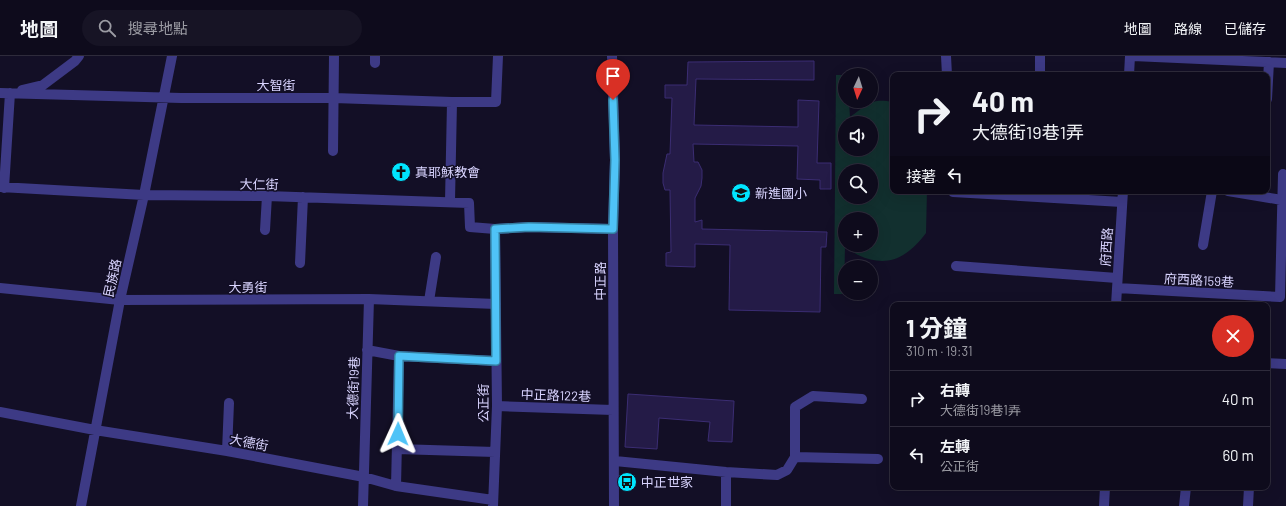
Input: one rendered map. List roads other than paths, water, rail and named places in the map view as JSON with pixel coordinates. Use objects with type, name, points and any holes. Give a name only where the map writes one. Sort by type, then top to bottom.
[{"type":"street","points":[[0,98],[5,93],[43,85],[75,61],[79,56]]},
{"type":"street","name":"民族路","points":[[81,506],[120,300],[144,195],[172,56]]},
{"type":"street","points":[[333,151],[334,56]]},
{"type":"street","name":"大智街","points":[[5,93],[164,98],[334,98],[496,102],[498,56]]},
{"type":"street","name":"中正路","points":[[612,56],[615,160],[613,229],[614,506]]},
{"type":"street","points":[[946,56],[947,72]]},
{"type":"street","points":[[1040,56],[1040,72]]},
{"type":"street","points":[[1130,72],[1132,56],[1286,63]]},
{"type":"street","points":[[1268,72],[1269,62]]},
{"type":"street","points":[[2,188],[5,93]]},
{"type":"street","points":[[450,202],[452,102]]},
{"type":"street","points":[[1246,194],[1282,200],[1283,174]]},
{"type":"street","name":"大仁街","points":[[2,188],[144,195],[266,196],[469,202],[470,227],[495,229]]},
{"type":"street","points":[[987,194],[1122,202]]},
{"type":"street","name":"府西路","points":[[1116,302],[1123,194]]},
{"type":"street","points":[[1203,245],[1212,194]]},
{"type":"street","points":[[265,230],[266,196]]},
{"type":"street","points":[[300,263],[303,197]]},
{"type":"street","name":"府西路159巷","points":[[956,266],[1280,298],[1282,200]]},
{"type":"street","points":[[495,229],[529,227],[613,229]]},
{"type":"street","name":"公正街","points":[[493,503],[497,406],[495,229]]},
{"type":"street","points":[[429,301],[436,257]]},
{"type":"street","name":"大勇街","points":[[0,288],[120,300],[369,299],[496,304]]},
{"type":"street","name":"大德街19巷","points":[[362,506],[369,299]]},
{"type":"street","points":[[367,350],[399,356],[496,361]]},
{"type":"street","points":[[396,486],[399,356]]},
{"type":"street","points":[[1270,363],[1286,364]]},
{"type":"street","points":[[615,461],[726,472],[777,475],[787,470],[795,457],[795,407],[813,396],[862,400]]},
{"type":"street","points":[[227,451],[229,403]]},
{"type":"street","name":"中正路122巷","points":[[497,406],[613,410]]},
{"type":"street","name":"大德街","points":[[0,412],[95,430],[227,451],[364,477],[396,486],[493,503]]},
{"type":"street","points":[[397,449],[495,452]]},
{"type":"street","points":[[795,457],[878,459]]},
{"type":"street","points":[[726,472],[726,506]]},
{"type":"street","points":[[1104,506],[1105,490]]},
{"type":"street","points":[[1184,506],[1186,490]]},
{"type":"street","points":[[1248,506],[1249,490]]},
{"type":"place","name":"真耶穌教會","points":[[401,172]]},
{"type":"place","name":"新進國小","points":[[741,193]]},
{"type":"place","name":"中正世家","points":[[627,482]]}]
